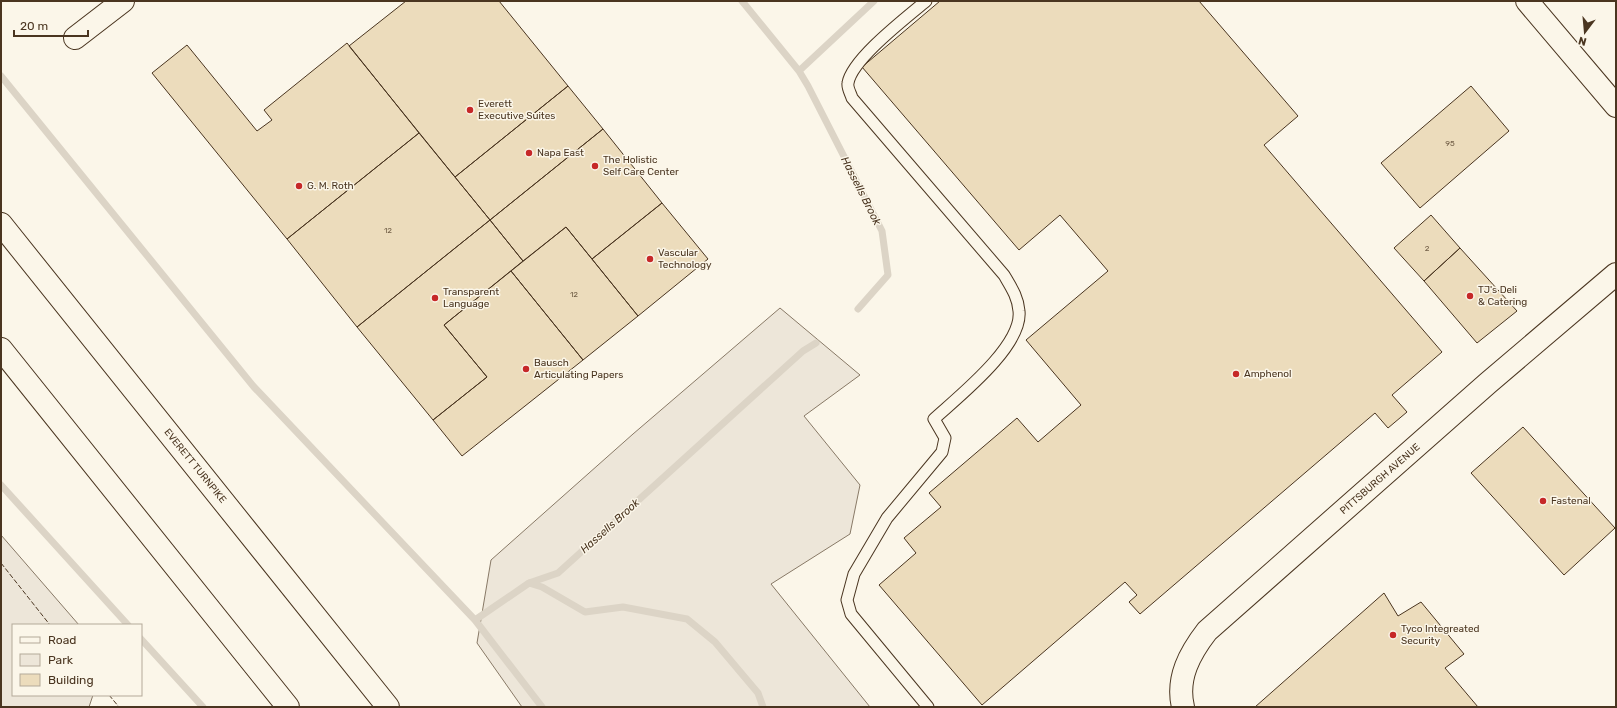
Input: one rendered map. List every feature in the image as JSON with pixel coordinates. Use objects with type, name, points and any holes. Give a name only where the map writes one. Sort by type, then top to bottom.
[{"type":"main road","points":[[76,38],[123,1]]},
{"type":"main road","points":[[1527,1],[1616,106]]},
{"type":"main road","name":"EVERETT TURNPIKE","points":[[1,224],[388,707]]},
{"type":"main road","name":"PITTSBURGH AVENUE","points":[[1183,707],[1182,683],[1186,664],[1195,647],[1207,630],[1488,383],[1616,274]]},
{"type":"main road","points":[[1,349],[288,707]]},
{"type":"lane","points":[[926,1],[862,58],[852,71],[848,85],[852,98],[1004,275],[1016,295],[1019,313],[1016,330],[1007,348],[986,371],[934,420],[945,438],[942,452],[887,518],[854,574],[847,600],[851,614],[928,707]]},
{"type":"green space","points":[[780,308],[860,375],[804,416],[860,485],[850,534],[771,584],[870,707],[522,707],[477,643],[491,560],[633,434]]},
{"type":"green space","points":[[1,535],[78,624],[12,624],[12,696],[93,696],[89,707],[1,707]]},
{"type":"building","name":"Everett Executive Suites","points":[[406,1],[499,1],[568,86],[455,177],[349,46]]},
{"type":"building","name":"Amphenol","points":[[940,1],[1199,1],[1298,116],[1264,145],[1442,352],[1392,395],[1407,412],[1388,428],[1375,413],[1140,614],[1129,602],[1137,595],[1125,582],[982,705],[879,585],[916,553],[904,538],[941,507],[929,493],[1017,418],[1038,442],[1081,405],[1026,340],[1108,271],[1060,215],[1019,250],[862,67]]},
{"type":"building","name":"G. M. Roth","points":[[347,43],[419,133],[287,239],[152,73],[187,45],[257,131],[272,120],[264,110]]},
{"type":"building","name":"Napa East","points":[[568,86],[603,129],[490,220],[455,177]]},
{"type":"building","points":[[1471,86],[1509,131],[1420,208],[1381,163]]},
{"type":"building","name":"The Holistic Self Care Center","points":[[603,129],[662,203],[592,259],[566,227],[523,261],[490,220]]},
{"type":"building","points":[[419,133],[490,220],[357,327],[287,239]]},
{"type":"building","name":"Vascular Technology","points":[[662,203],[708,259],[638,316],[592,259]]},
{"type":"building","points":[[1431,215],[1460,248],[1424,281],[1394,248]]},
{"type":"building","name":"Transparent Language","points":[[490,220],[523,261],[444,325],[487,377],[433,420],[357,327]]},
{"type":"building","points":[[566,227],[638,316],[583,360],[511,271]]},
{"type":"building","name":"TJ's Deli & Catering","points":[[1460,248],[1517,311],[1477,343],[1424,281]]},
{"type":"building","name":"Bausch Articulating Papers","points":[[511,271],[583,360],[462,456],[433,420],[487,377],[444,325]]},
{"type":"building","name":"Fastenal","points":[[1523,427],[1615,528],[1564,575],[1471,473]]},
{"type":"building","name":"Tyco Integreated Security","points":[[1384,593],[1398,616],[1421,602],[1464,654],[1445,668],[1478,707],[1255,707]]},
{"type":"waterway","name":"Hassells Brook","points":[[742,1],[799,71],[882,231],[888,275],[858,309]]},
{"type":"waterway","points":[[799,71],[874,1]]},
{"type":"waterway","points":[[1,76],[254,387],[475,620]]},
{"type":"waterway","name":"Hassells Brook","points":[[542,707],[475,620],[529,583],[558,573],[803,351],[816,343]]},
{"type":"waterway","points":[[1,485],[127,624]]},
{"type":"waterway","points":[[529,583],[542,587],[585,612],[623,607],[687,619],[715,642],[758,693],[763,707]]},
{"type":"waterway","points":[[142,640],[203,707]]},
{"type":"fence","points":[[1,563],[49,624]]},
{"type":"fence","points":[[110,696],[119,707]]},
{"type":"place","name":"Everett Executive Suites","points":[[470,110]]},
{"type":"place","name":"Napa East","points":[[529,153]]},
{"type":"place","name":"The Holistic Self Care Center","points":[[595,166]]},
{"type":"place","name":"G. M. Roth","points":[[299,186]]},
{"type":"place","name":"Vascular Technology","points":[[650,259]]},
{"type":"place","name":"TJ's Deli & Catering","points":[[1470,296]]},
{"type":"place","name":"Transparent Language","points":[[435,298]]},
{"type":"place","name":"Bausch Articulating Papers","points":[[526,369]]},
{"type":"place","name":"Amphenol","points":[[1236,374]]},
{"type":"place","name":"Fastenal","points":[[1543,501]]},
{"type":"place","name":"Tyco Integreated Security","points":[[1393,635]]}]
